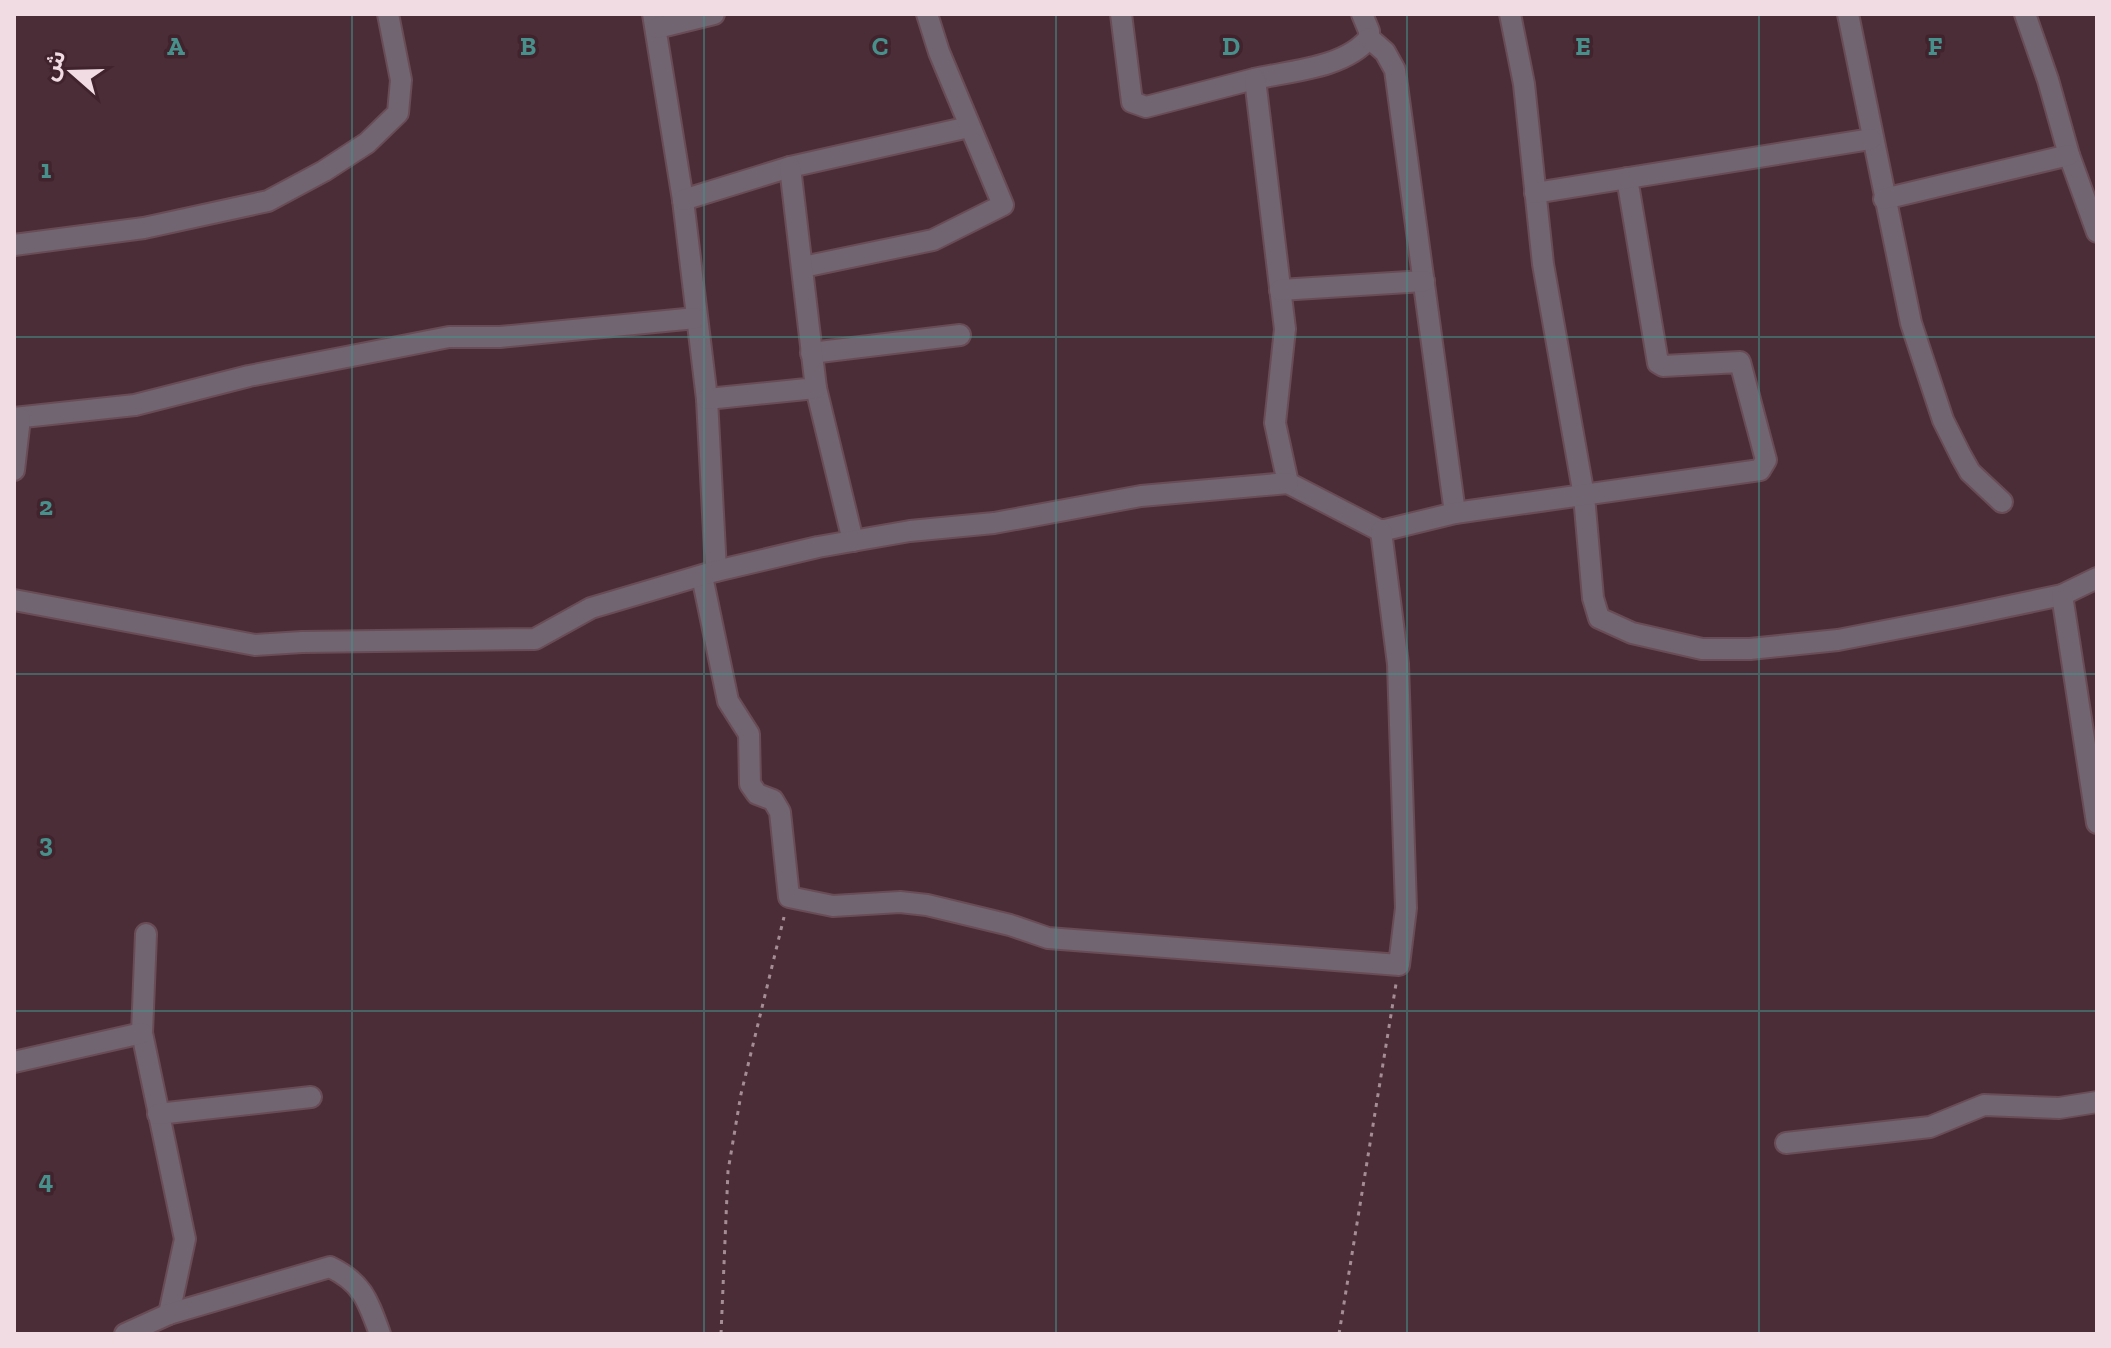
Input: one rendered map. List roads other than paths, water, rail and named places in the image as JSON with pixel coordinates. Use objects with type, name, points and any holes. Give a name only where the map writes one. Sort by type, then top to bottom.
[{"type":"street","points":[[14,245],[144,228],[268,201],[324,171],[367,143],[398,113],[401,80],[388,14]]},
{"type":"street","points":[[714,14],[655,21],[683,200],[707,399],[709,574],[728,701],[749,734],[750,784],[757,794],[773,800],[780,812],[789,897],[833,906],[900,902],[927,905],[1010,925],[1048,938],[1399,965],[1406,908],[1398,664],[1381,531]]},
{"type":"street","points":[[803,267],[933,240],[1001,207],[1003,200],[969,127],[927,14]]},
{"type":"street","points":[[1121,14],[1132,102],[1146,107],[1321,66],[1359,50],[1369,38],[1362,14]]},
{"type":"street","points":[[1510,14],[1524,84],[1543,264],[1584,496],[1593,598],[1599,618],[1632,633],[1702,649],[1750,649],[1838,640],[2062,595],[2097,578]]},
{"type":"street","points":[[1848,14],[1871,139],[1911,323],[1943,420],[1970,472],[2002,502]]},
{"type":"street","points":[[2025,14],[2069,155],[2097,232]]},
{"type":"street","points":[[1369,38],[1385,52],[1395,70],[1455,513]]},
{"type":"street","points":[[1255,79],[1285,329],[1275,423],[1288,483]]},
{"type":"street","points":[[683,200],[790,167],[969,127]]},
{"type":"street","points":[[1535,193],[1871,139]]},
{"type":"street","points":[[1884,199],[2069,155]]},
{"type":"street","points":[[790,167],[816,388],[853,541]]},
{"type":"street","points":[[14,600],[255,645],[535,639],[591,608],[818,547],[910,531],[994,523],[1141,496],[1288,483],[1381,531],[1455,513],[1760,470],[1766,460],[1740,362],[1663,366],[1658,363],[1627,178]]},
{"type":"street","points":[[1280,290],[1424,281]]},
{"type":"street","points":[[14,470],[17,418],[135,405],[249,376],[449,337],[500,337],[696,318]]},
{"type":"street","points":[[811,353],[960,335]]},
{"type":"street","points":[[707,399],[816,388]]},
{"type":"street","points":[[2062,595],[2097,823]]},
{"type":"street","points":[[146,934],[142,1033],[185,1239],[169,1314]]},
{"type":"street","points":[[14,1062],[142,1033]]},
{"type":"street","points":[[158,1114],[311,1097]]},
{"type":"street","points":[[1786,1143],[1930,1127],[1984,1105],[2059,1108],[2097,1102]]},
{"type":"street","points":[[127,1334],[169,1314],[330,1267],[350,1277],[367,1301],[380,1334]]}]
